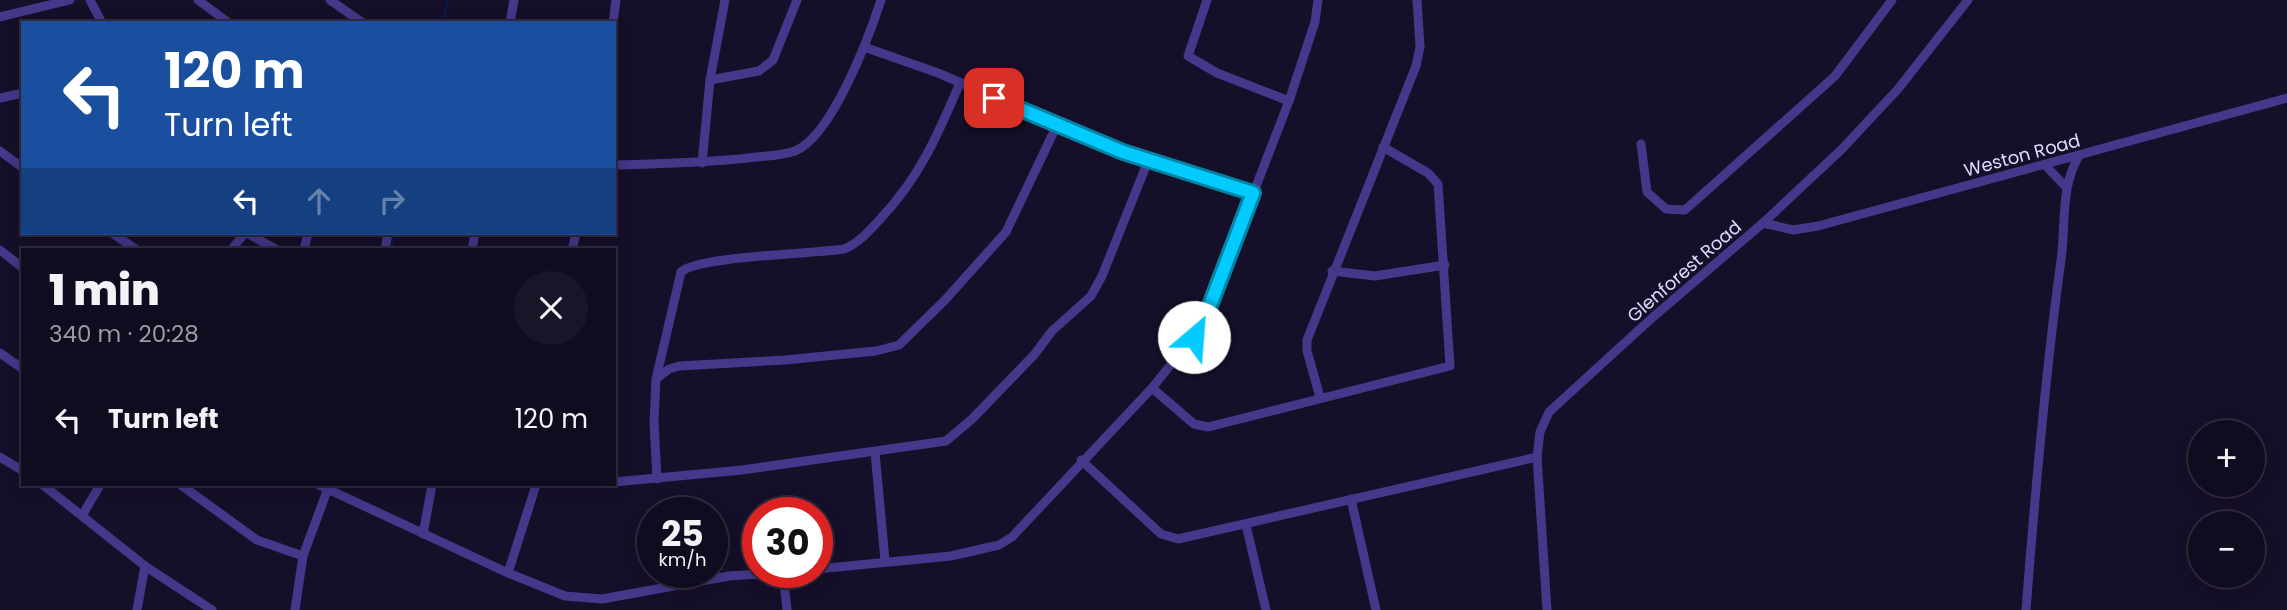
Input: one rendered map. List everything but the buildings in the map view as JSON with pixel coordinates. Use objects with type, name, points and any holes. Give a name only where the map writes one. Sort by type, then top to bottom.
[{"type":"street","points":[[0,17],[70,0]]},
{"type":"street","points":[[90,0],[101,21]]},
{"type":"street","points":[[330,0],[360,21]]},
{"type":"street","points":[[510,21],[514,0]]},
{"type":"street","points":[[612,21],[616,0]]},
{"type":"street","points":[[702,163],[710,80],[725,0]]},
{"type":"street","points":[[710,80],[759,71],[773,60],[797,0]]},
{"type":"street","points":[[616,165],[702,163],[775,155],[795,150],[805,144],[827,120],[864,47],[881,0]]},
{"type":"street","points":[[1207,0],[1188,56],[1217,74],[1289,101]]},
{"type":"street","points":[[833,567],[951,556],[999,545],[1012,537],[1081,460],[1152,388],[1201,324],[1289,101],[1315,22],[1318,0]]},
{"type":"street","points":[[1320,397],[1306,345],[1332,271],[1419,57],[1417,0]]},
{"type":"street","points":[[1641,144],[1647,192],[1666,209],[1685,210],[1835,76],[1892,0]]},
{"type":"street","name":"Glenforest Road","points":[[1547,610],[1537,457],[1543,422],[1557,403],[1763,223],[1883,106],[1935,45],[1968,0]]},
{"type":"street","points":[[201,1],[226,21]]},
{"type":"street","points":[[864,47],[960,83],[1148,161],[1253,193]]},
{"type":"street","points":[[657,479],[654,422],[656,379],[678,276],[685,268],[736,259],[824,252],[851,246],[876,224],[909,187],[927,157],[960,83]]},
{"type":"street","points":[[0,99],[21,94]]},
{"type":"street","name":"Weston Road","points":[[1763,223],[1783,229],[1804,229],[2287,99]]},
{"type":"street","points":[[656,379],[669,369],[679,366],[785,360],[876,351],[899,345],[945,300],[1006,232],[1057,125]]},
{"type":"street","points":[[1152,388],[1194,424],[1203,427],[1450,366],[1438,184],[1429,173],[1383,147]]},
{"type":"street","points":[[0,150],[21,166]]},
{"type":"street","points":[[2026,610],[2045,377],[2064,235],[2066,186],[2079,156]]},
{"type":"street","points":[[616,482],[657,479],[946,441],[972,419],[1034,355],[1052,331],[1086,302],[1102,276],[1148,161]]},
{"type":"street","points":[[2045,165],[2066,186]]},
{"type":"street","points":[[115,235],[134,248]]},
{"type":"street","points":[[250,235],[273,248]]},
{"type":"street","points":[[0,250],[21,266]]},
{"type":"street","points":[[1332,271],[1375,276],[1445,265]]},
{"type":"street","points":[[0,353],[21,368]]},
{"type":"street","points":[[875,452],[885,561]]},
{"type":"street","points":[[0,457],[21,470]]},
{"type":"street","points":[[1081,460],[1161,534],[1170,538],[1183,538],[1537,457]]},
{"type":"street","points":[[44,486],[83,514],[145,566],[212,610]]},
{"type":"street","points":[[83,514],[99,486]]},
{"type":"street","points":[[182,486],[257,540],[303,556]]},
{"type":"street","points":[[320,486],[508,573],[557,593],[581,599],[629,595],[742,575]]},
{"type":"street","points":[[423,534],[432,486]]},
{"type":"street","points":[[508,573],[536,486]]},
{"type":"street","points":[[295,610],[303,556],[327,491]]},
{"type":"street","points":[[1351,499],[1376,610]]},
{"type":"street","points":[[1246,525],[1266,610]]},
{"type":"street","points":[[137,610],[145,566]]},
{"type":"street","points":[[785,588],[787,610]]},
{"type":"waterway","points":[[443,21],[448,0]]},
{"type":"waterway","points":[[391,248],[395,235]]},
{"type":"route","points":[[994,98],[1123,152],[1253,193],[1209,308],[1194,337]]}]
